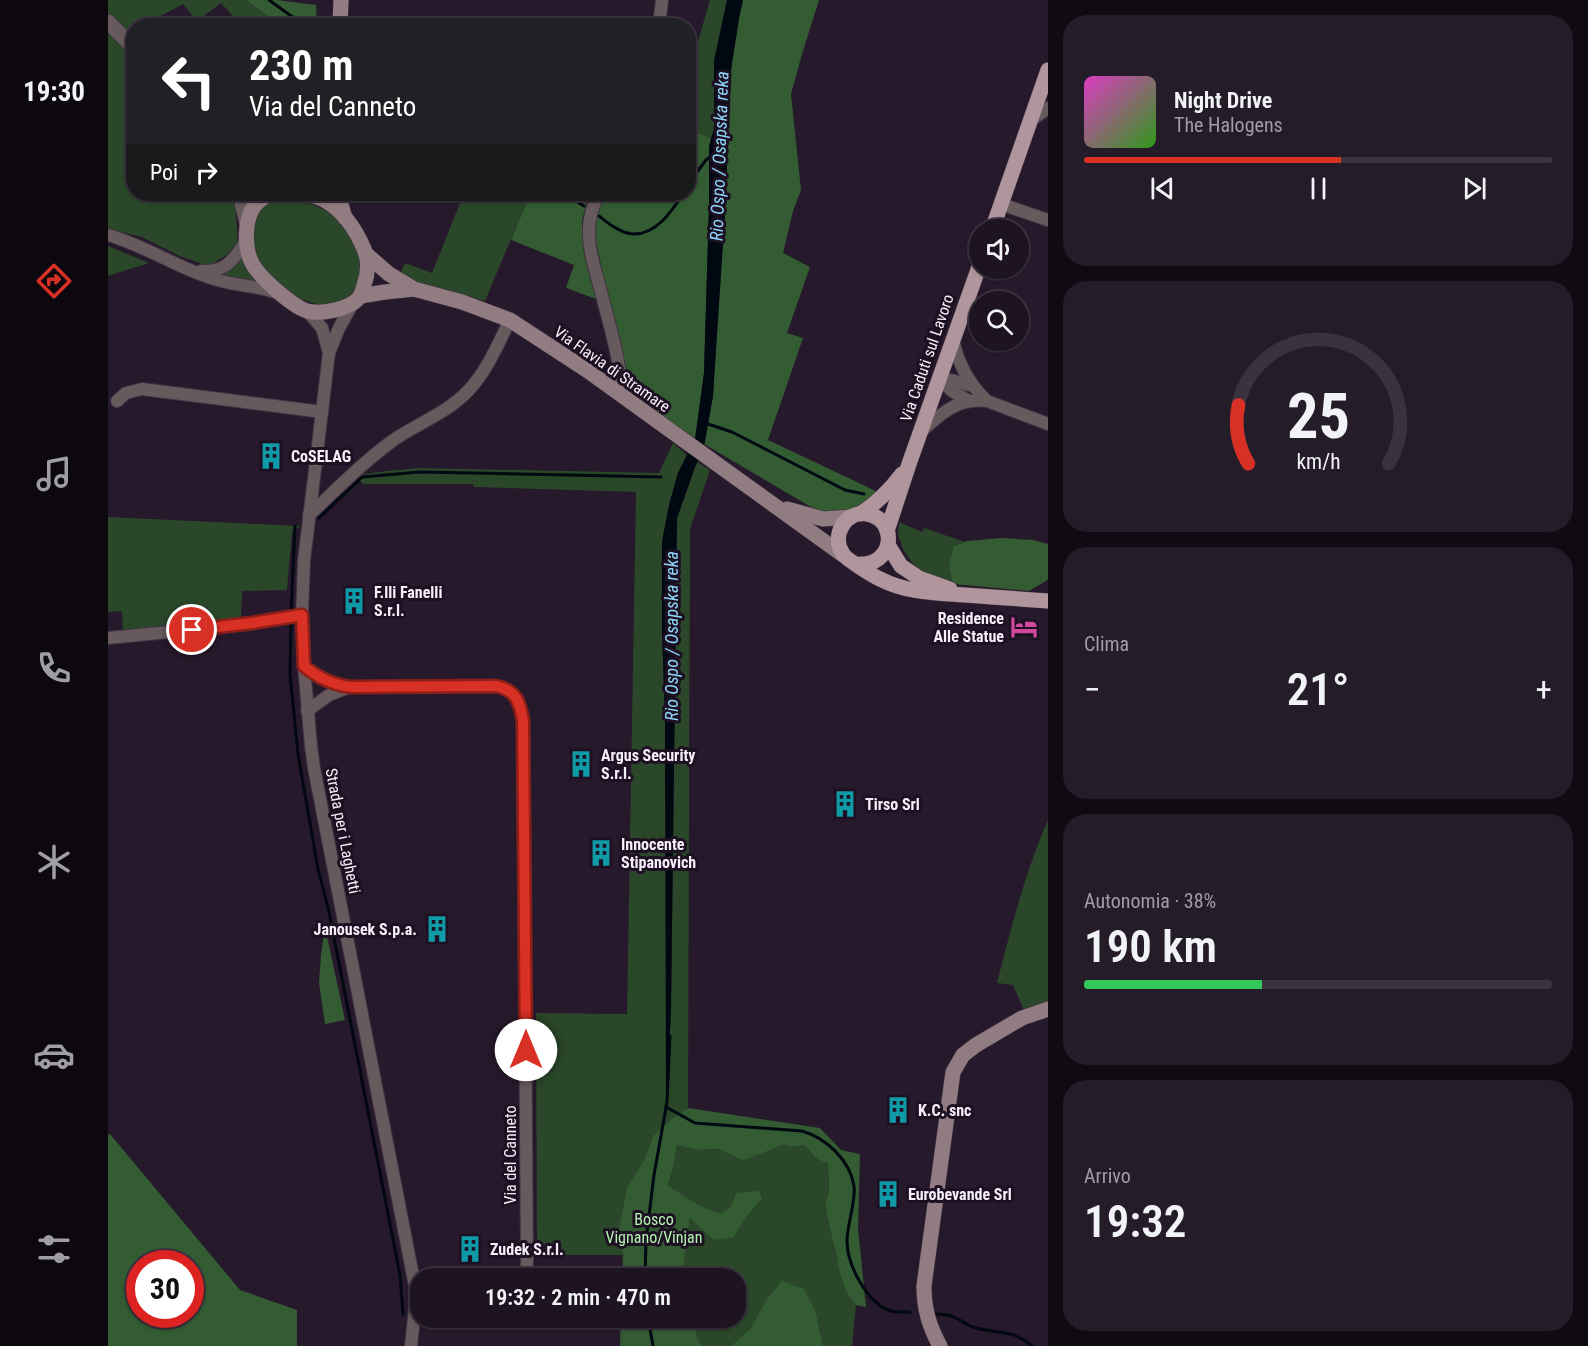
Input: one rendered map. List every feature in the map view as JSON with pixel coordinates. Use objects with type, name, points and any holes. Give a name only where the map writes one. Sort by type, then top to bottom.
[{"type":"main road","points":[[340,18],[341,0]]},
{"type":"main road","points":[[995,219],[1047,76]]},
{"type":"main road","points":[[260,201],[254,206],[247,224],[246,241],[252,263],[280,295],[307,311]]},
{"type":"main road","name":"Via Flavia di Stramare","points":[[326,201],[357,233],[366,254],[368,276],[356,300]]},
{"type":"main road","points":[[340,201],[345,218]]},
{"type":"main road","name":"Via Flavia di Stramare","points":[[366,254],[389,274],[414,289],[462,302],[510,320],[588,371],[878,579],[920,592],[1048,601]]},
{"type":"main road","name":"Via Caduti sul Lavoro","points":[[888,538],[909,464],[975,279]]},
{"type":"main road","name":"Via Flavia di Stramare","points":[[307,311],[340,309],[356,300],[385,292],[414,289]]},
{"type":"main road","name":"Via Caduti sul Lavoro","points":[[855,515],[885,495],[909,464]]},
{"type":"main road","name":"Via Flavia di Stramare","points":[[776,506],[823,519],[868,514],[877,517],[883,523],[901,566],[919,578],[949,589],[982,597]]},
{"type":"main road","points":[[855,515],[844,522],[839,530],[838,538],[839,547],[850,559],[864,565],[873,563],[885,553],[888,538]]},
{"type":"main road","points":[[940,1346],[929,1323],[924,1304],[924,1286],[953,1072],[963,1055],[976,1045],[1022,1018],[1048,1009]]},
{"type":"street","points":[[660,18],[662,0]]},
{"type":"street","points":[[108,22],[126,40]]},
{"type":"street","points":[[1030,121],[1048,108]]},
{"type":"street","points":[[242,201],[247,224]]},
{"type":"street","points":[[596,201],[591,212],[589,236],[595,271],[614,342],[622,397]]},
{"type":"street","points":[[1000,204],[1048,220]]},
{"type":"street","points":[[108,235],[129,241],[193,271],[222,281],[263,288],[280,295]]},
{"type":"street","points":[[193,271],[212,271],[224,268],[235,259],[246,241]]},
{"type":"street","name":"Strada per i Laghetti","points":[[356,300],[339,328],[329,353],[304,561],[302,615],[304,666],[314,768],[414,1268]]},
{"type":"street","name":"Strada per i Laghetti","points":[[307,311],[322,328],[329,353]]},
{"type":"street","points":[[309,515],[377,453],[453,405],[468,391],[485,369],[510,320]]},
{"type":"street","points":[[953,339],[960,364],[973,386],[987,401]]},
{"type":"street","points":[[939,378],[973,386]]},
{"type":"street","points":[[939,378],[952,391],[969,401]]},
{"type":"street","points":[[117,401],[126,393],[142,389],[322,412]]},
{"type":"street","points":[[920,433],[945,411],[969,401],[987,401],[1048,424]]},
{"type":"street","points":[[108,638],[240,625],[302,615]]},
{"type":"street","name":"Via del Canneto","points":[[304,666],[324,680],[351,687],[496,686],[513,693],[521,709],[526,1268]]},
{"type":"street","name":"Via del Canneto","points":[[307,711],[328,695],[351,687]]},
{"type":"street","name":"Strada per i Laghetti","points":[[411,1346],[415,1328]]},
{"type":"green space","points":[[108,0],[246,0],[270,18],[229,18],[232,15],[221,3],[201,18],[195,18],[183,4],[157,18],[126,18],[126,32],[108,14]]},
{"type":"green space","points":[[246,0],[277,0],[316,5],[317,18],[270,18]]},
{"type":"green space","points":[[710,0],[727,0],[714,61],[714,129],[711,138],[696,133],[696,62],[699,38]]},
{"type":"green space","points":[[743,0],[819,0],[791,94],[801,190],[793,211],[783,253],[810,267],[787,333],[803,338],[768,440],[878,492],[862,505],[844,513],[830,513],[811,507],[704,444],[713,396],[731,70]]},
{"type":"green space","points":[[108,32],[126,50],[126,201],[234,201],[238,242],[227,255],[208,266],[182,257],[142,237],[108,229]]},
{"type":"green space","points":[[696,133],[711,138],[704,373],[695,440],[627,388],[593,228],[598,202],[696,201]]},
{"type":"green space","points":[[274,201],[303,201],[335,217],[346,228],[361,262],[362,278],[357,288],[343,302],[326,305],[308,302],[278,285],[261,265],[255,251],[253,225],[256,210]]},
{"type":"green space","points":[[461,201],[527,201],[485,301],[413,281],[400,274],[405,263],[432,273]]},
{"type":"green space","points":[[527,201],[587,201],[582,220],[584,254],[596,299],[566,288],[574,265],[511,240]]},
{"type":"green space","points":[[108,246],[149,263],[108,276]]},
{"type":"green space","points":[[242,255],[245,268],[257,282],[221,276],[234,266]]},
{"type":"green space","points":[[673,443],[687,455],[678,473],[662,542],[667,1090],[671,1010],[677,518],[697,462],[710,470],[690,529],[688,1108],[671,1119],[653,1136],[645,1158],[627,1187],[618,1233],[623,1255],[537,1255],[536,1013],[627,1014],[636,492],[474,487],[473,484],[363,484],[356,475],[419,468],[659,473]]},
{"type":"green space","points":[[108,517],[301,526],[292,531],[287,590],[242,591],[241,619],[123,632],[122,611],[108,612]]},
{"type":"green space","points":[[899,522],[922,532],[924,528],[965,542],[954,546],[953,584],[928,576],[912,563],[898,535]]},
{"type":"green space","points":[[1001,538],[1033,540],[1048,544],[1048,579],[1029,591],[953,584],[949,566],[954,546],[967,541]]},
{"type":"green space","points":[[1048,820],[1048,1001],[1024,1010],[1013,985],[997,983],[1025,880]]},
{"type":"green space","points":[[325,927],[345,1020],[325,1024],[319,983]]},
{"type":"green space","name":"Bosco Vignano/Vinjan","points":[[688,1108],[820,1128],[841,1150],[860,1154],[858,1228],[866,1307],[856,1305],[847,1294],[840,1273],[825,1204],[829,1191],[828,1163],[818,1160],[804,1145],[792,1147],[783,1145],[742,1160],[719,1149],[697,1150],[677,1145],[668,1185],[687,1198],[708,1209],[722,1213],[732,1205],[736,1193],[759,1191],[762,1199],[734,1237],[714,1240],[690,1218],[683,1268],[622,1268],[623,1255],[618,1233],[627,1187],[645,1158],[653,1136],[671,1119]]},
{"type":"green space","points":[[110,1134],[240,1290],[297,1310],[297,1346],[108,1346],[108,1135]]},
{"type":"green space","points":[[677,1145],[697,1150],[719,1149],[742,1159],[783,1145],[792,1147],[804,1145],[818,1160],[828,1163],[829,1191],[825,1204],[847,1294],[856,1305],[852,1346],[823,1346],[816,1313],[766,1300],[751,1328],[731,1346],[704,1346],[698,1341],[696,1328],[746,1328],[746,1268],[683,1268],[690,1217],[734,1237],[762,1199],[732,1205],[722,1213],[708,1209],[668,1185]]},
{"type":"green space","points":[[782,1281],[804,1289],[816,1313],[823,1346],[731,1346],[751,1328],[766,1300]]},
{"type":"green space","points":[[621,1328],[696,1328],[698,1341],[704,1346],[620,1346]]},
{"type":"water","points":[[727,0],[743,0],[731,70],[725,214],[713,396],[704,447],[677,518],[671,1010],[666,1107],[662,542],[678,473],[695,439],[704,373],[709,147],[714,129],[714,61]]},
{"type":"waterway","points":[[269,0],[294,18]]},
{"type":"waterway","points":[[696,173],[710,157]]},
{"type":"waterway","points":[[576,201],[584,206]]},
{"type":"waterway","points":[[599,216],[623,232],[641,233],[649,231],[662,221],[678,201]]},
{"type":"waterway","points":[[705,423],[732,432],[845,490],[864,494]]},
{"type":"waterway","points":[[319,518],[362,477],[420,472],[661,477]]},
{"type":"waterway","points":[[291,612],[295,526]]},
{"type":"waterway","points":[[291,623],[290,674],[298,754],[318,869],[329,912],[400,1275],[403,1314]]},
{"type":"waterway","name":"Rio Ospo / Osapska reka","points":[[645,1268],[646,1240],[654,1175],[667,1102],[670,1036]]},
{"type":"waterway","points":[[666,1107],[695,1123],[802,1131],[820,1139],[836,1151],[848,1167],[854,1186],[847,1241],[854,1271],[865,1290],[880,1305],[893,1312],[910,1312]]},
{"type":"waterway","points":[[933,1314],[951,1316],[973,1327],[1010,1334],[1032,1346]]},
{"type":"waterway","name":"Rio Ospo / Osapska reka","points":[[650,1328],[653,1346]]},
{"type":"place","name":"CoSELAG","points":[[271,456]]},
{"type":"place","name":"F.lli Fanelli S.r.l.","points":[[354,601]]},
{"type":"place","name":"Residence Alle Statue","points":[[1024,627]]},
{"type":"place","name":"Argus Security S.r.l.","points":[[581,764]]},
{"type":"place","name":"Tirso Srl","points":[[845,804]]},
{"type":"place","name":"Innocente Stipanovich","points":[[601,853]]},
{"type":"place","name":"Janousek S.p.a.","points":[[437,929]]},
{"type":"place","name":"K.C. snc","points":[[898,1110]]},
{"type":"place","name":"Eurobevande Srl","points":[[888,1194]]},
{"type":"place","name":"Zudek S.r.l.","points":[[470,1249]]},
{"type":"route","points":[[192,630],[302,615],[304,666],[317,676],[338,685],[351,687],[496,686],[513,693],[518,700],[523,721],[526,1050]]}]
